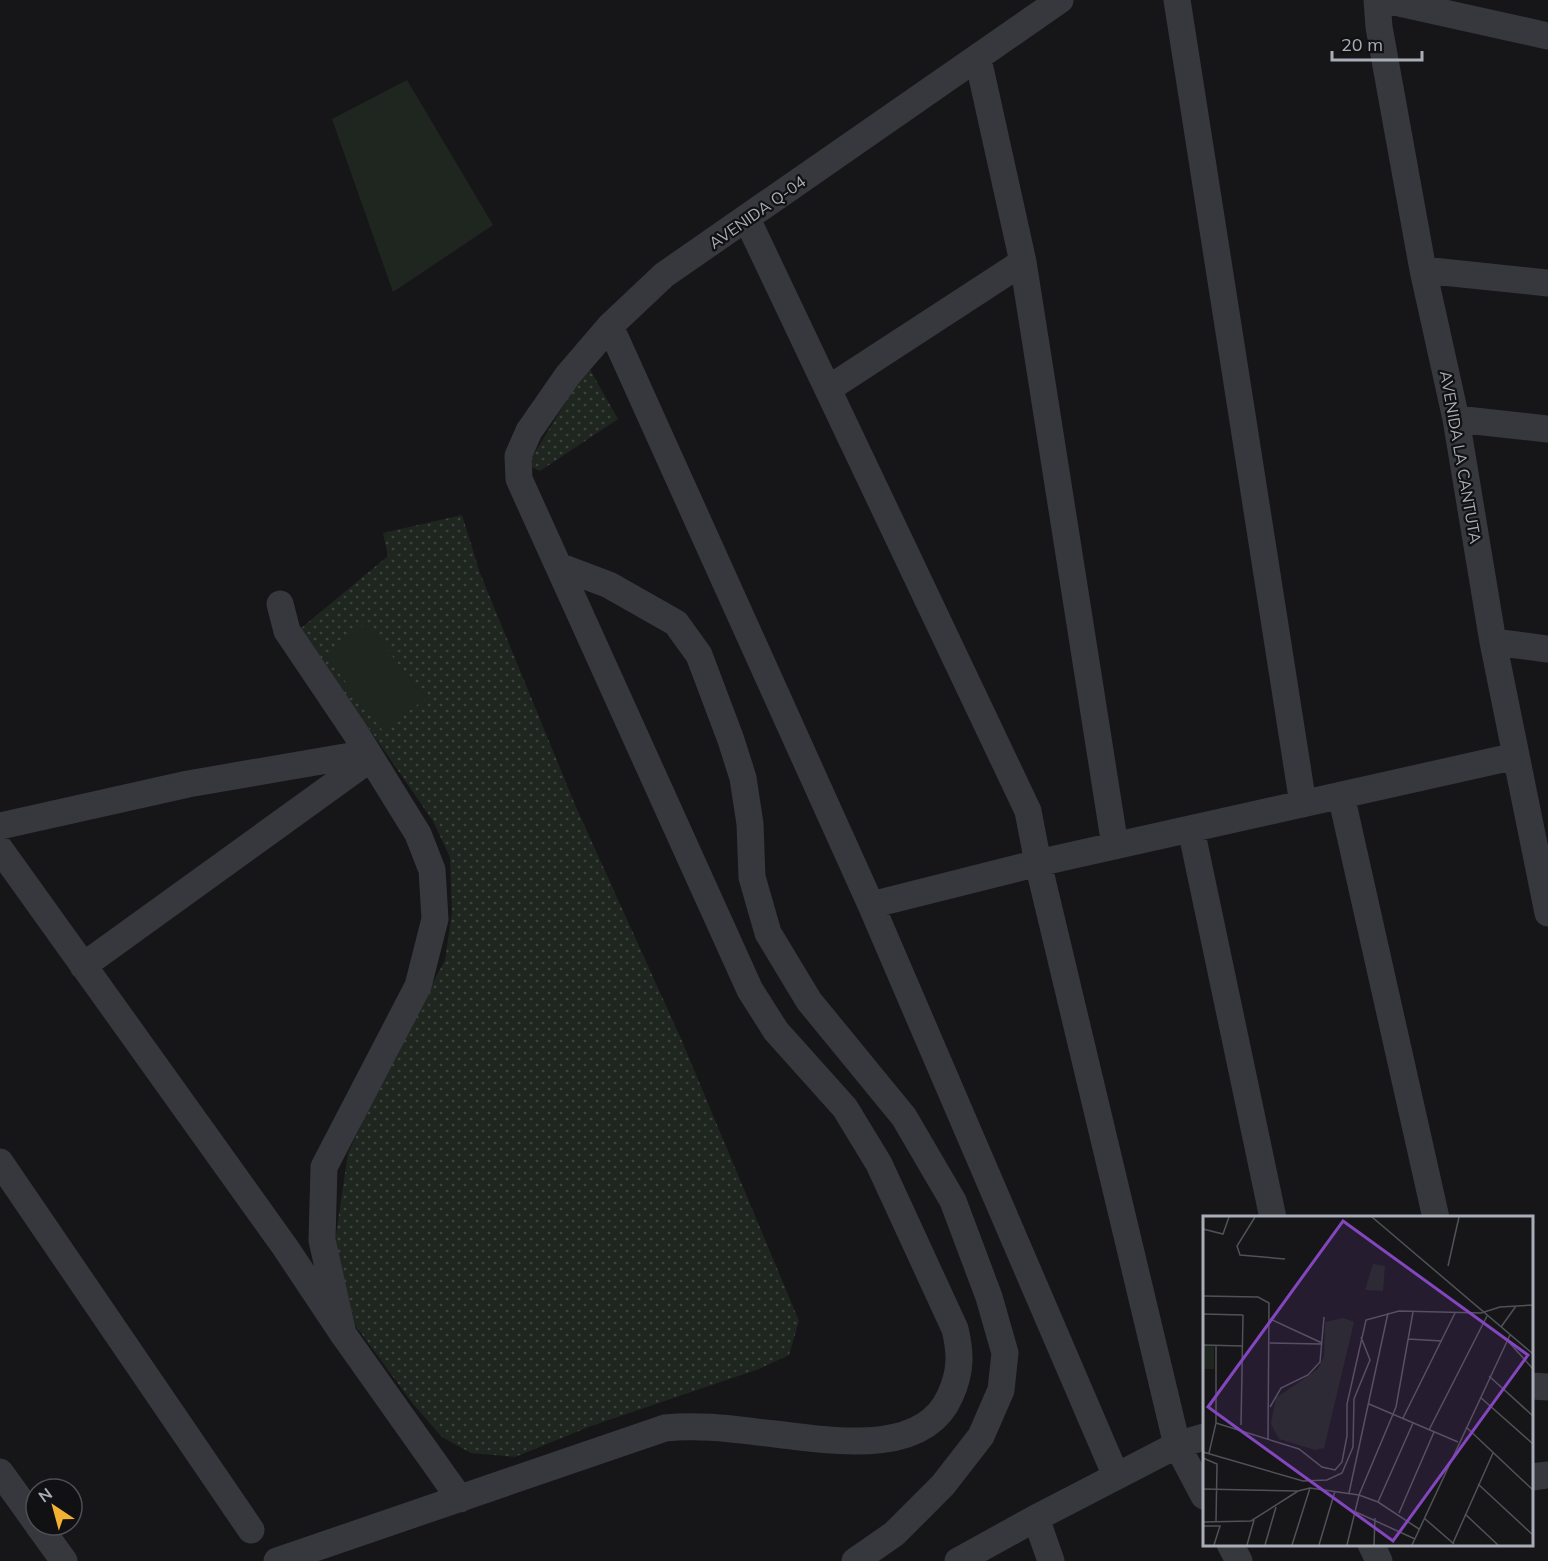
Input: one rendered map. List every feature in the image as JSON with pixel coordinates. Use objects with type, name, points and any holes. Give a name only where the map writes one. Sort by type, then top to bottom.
[{"type":"street","name":"AVENIDA Q-04","points":[[559,566],[519,479],[518,456],[529,431],[568,375],[610,326],[664,275],[1060,0]]},
{"type":"street","points":[[1177,0],[1303,804]]},
{"type":"street","name":"AVENIDA LA CANTUTA","points":[[1377,0],[1379,27],[1424,270],[1456,419],[1493,642],[1548,913]]},
{"type":"street","points":[[1386,0],[1548,36]]},
{"type":"street","points":[[978,59],[1023,262],[1115,846]]},
{"type":"street","points":[[747,219],[1028,811],[1038,864],[1177,1445],[1203,1494]]},
{"type":"street","points":[[828,389],[1023,262]]},
{"type":"street","points":[[1424,270],[1548,283]]},
{"type":"street","points":[[610,326],[871,905],[1116,1476]]},
{"type":"street","points":[[1456,419],[1548,429]]},
{"type":"street","points":[[277,1561],[665,1428],[690,1426],[864,1442],[893,1438],[919,1429],[933,1420],[948,1402],[957,1380],[960,1363],[955,1329],[879,1164],[845,1108],[776,1031],[750,990],[559,566]]},
{"type":"street","points":[[559,566],[609,585],[676,623],[699,655],[743,778],[750,824],[752,877],[768,933],[809,1001],[904,1117],[953,1201],[989,1297],[1005,1353],[1001,1390],[981,1436],[943,1485],[894,1534],[855,1561]]},
{"type":"street","points":[[280,604],[287,631],[370,756],[418,834],[432,870],[435,919],[418,986],[324,1167],[322,1240],[343,1334]]},
{"type":"street","points":[[1493,642],[1548,649]]},
{"type":"street","points":[[0,826],[188,784],[370,756]]},
{"type":"street","points":[[83,966],[370,756]]},
{"type":"street","points":[[871,905],[1115,846],[1516,756]]},
{"type":"street","points":[[1341,795],[1436,1216]]},
{"type":"street","points":[[1191,829],[1273,1216]]},
{"type":"street","points":[[0,849],[285,1247],[343,1334],[460,1499]]},
{"type":"street","points":[[0,1162],[251,1530]]},
{"type":"street","points":[[1533,1386],[1548,1387]]},
{"type":"street","points":[[958,1561],[1177,1445],[1203,1437]]},
{"type":"street","points":[[0,1472],[24,1506]]},
{"type":"street","points":[[1533,1477],[1548,1475]]},
{"type":"street","points":[[1036,1518],[1051,1561]]},
{"type":"street","points":[[46,1537],[64,1561]]},
{"type":"street","points":[[1372,1546],[1379,1561]]},
{"type":"shaded area","points":[[407,80],[493,225],[393,292],[332,119]]},
{"type":"shaded area","points":[[588,366],[618,419],[540,471],[527,465]]},
{"type":"shaded area","points":[[462,515],[480,573],[576,807],[682,1041],[799,1321],[789,1355],[759,1369],[591,1426],[515,1457],[471,1453],[442,1437],[413,1404],[355,1325],[335,1241],[348,1153],[389,1065],[445,960],[452,913],[450,857],[433,821],[300,629],[388,556],[383,533]]},
{"type":"shaded area","points":[[367,623],[425,699],[383,731],[325,655]]}]
